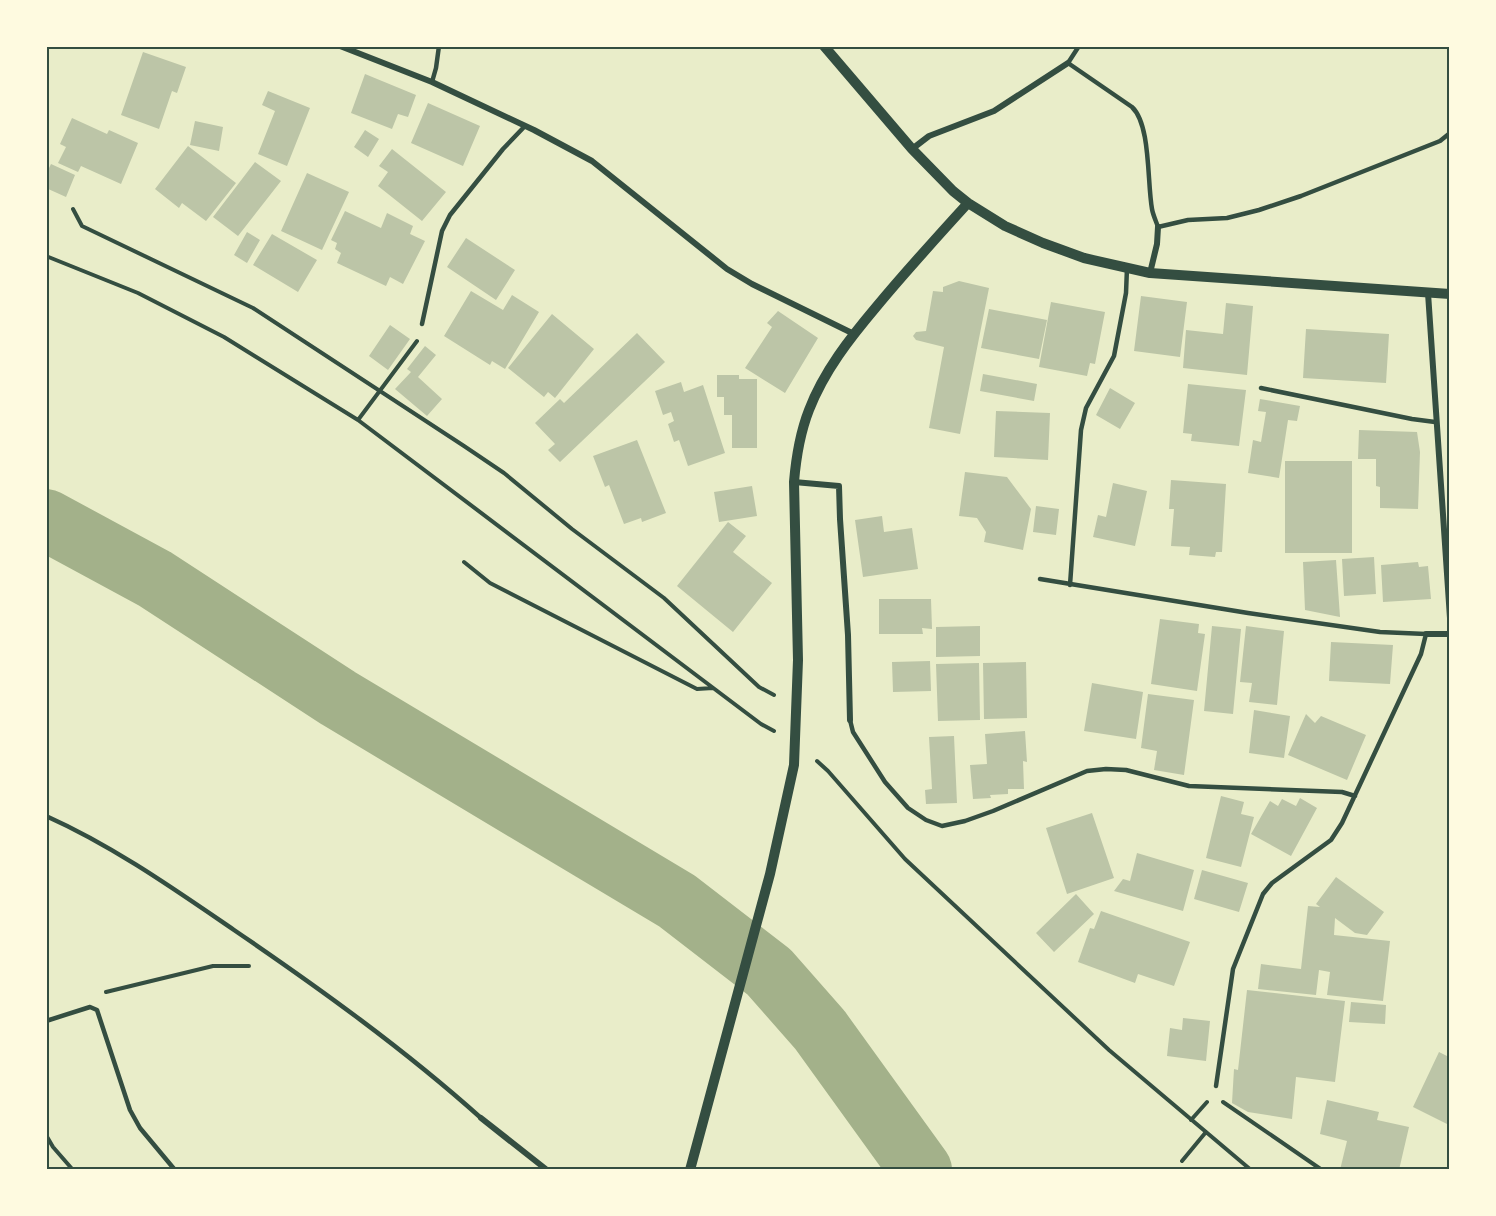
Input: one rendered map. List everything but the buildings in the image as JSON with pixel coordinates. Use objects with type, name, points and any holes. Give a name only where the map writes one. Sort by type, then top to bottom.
[{"type":"street","points":[[340,46],[432,82],[525,126],[591,161],[727,269],[752,284],[854,334]]},
{"type":"street","points":[[824,46],[912,149],[953,191],[1005,226],[1043,243],[1083,258],[1150,273],[1449,294]]},
{"type":"street","points":[[912,149],[929,136],[994,111],[1068,63]]},
{"type":"street","points":[[690,1170],[770,874],[794,765],[798,701],[794,482],[796,458],[808,411],[820,386],[854,334],[906,271],[968,203]]},
{"type":"street","points":[[1150,273],[1158,227]]},
{"type":"street","points":[[1428,292],[1449,618]]},
{"type":"street","points":[[794,482],[839,486],[848,635],[850,720]]},
{"type":"street","points":[[1426,634],[1449,634]]},
{"type":"street","points":[[481,1118],[547,1170]]},
{"type":"lane","points":[[432,82],[439,46]]},
{"type":"lane","points":[[1079,46],[1068,63],[1137,111],[1143,125],[1152,210],[1158,227],[1188,220],[1227,218],[1259,210],[1301,196],[1440,141],[1449,133]]},
{"type":"lane","points":[[422,324],[442,231],[457,207],[503,149],[525,126]]},
{"type":"lane","points":[[1070,585],[1081,430],[1086,408],[1114,356],[1126,293],[1127,268]]},
{"type":"lane","points":[[1261,388],[1435,422]]},
{"type":"lane","points":[[1040,579],[1369,630],[1426,634],[1421,654],[1355,796],[1331,840],[1272,883],[1263,894],[1233,969],[1216,1086]]},
{"type":"lane","points":[[850,720],[853,732],[885,782],[908,808],[926,820],[942,826],[993,812],[1087,771],[1106,769],[1126,770],[1189,786],[1342,792],[1355,796]]},
{"type":"lane","points":[[46,816],[75,829],[170,886],[286,965],[435,1077],[481,1118]]},
{"type":"lane","points":[[46,1021],[90,1007],[97,1010],[130,1110],[140,1128],[175,1170]]},
{"type":"path","points":[[73,209],[82,226],[253,308],[504,473],[572,529],[664,598],[759,687],[771,694],[798,701]]},
{"type":"path","points":[[46,256],[138,293],[224,337],[358,420],[772,730]]},
{"type":"path","points":[[358,420],[418,339],[422,324]]},
{"type":"path","points":[[464,562],[490,583],[698,689],[714,688]]},
{"type":"path","points":[[817,761],[904,859],[1109,1050],[1251,1170]]},
{"type":"path","points":[[90,1007],[93,999],[99,994],[213,966]]},
{"type":"path","points":[[1191,1120],[1212,1097]]},
{"type":"path","points":[[1219,1099],[1322,1170]]},
{"type":"path","points":[[1182,1161],[1206,1132]]},
{"type":"path","points":[[46,1135],[53,1147],[74,1170]]},
{"type":"waterway","points":[[46,520],[155,579],[338,698],[677,901],[769,972],[820,1030],[921,1170]]}]
